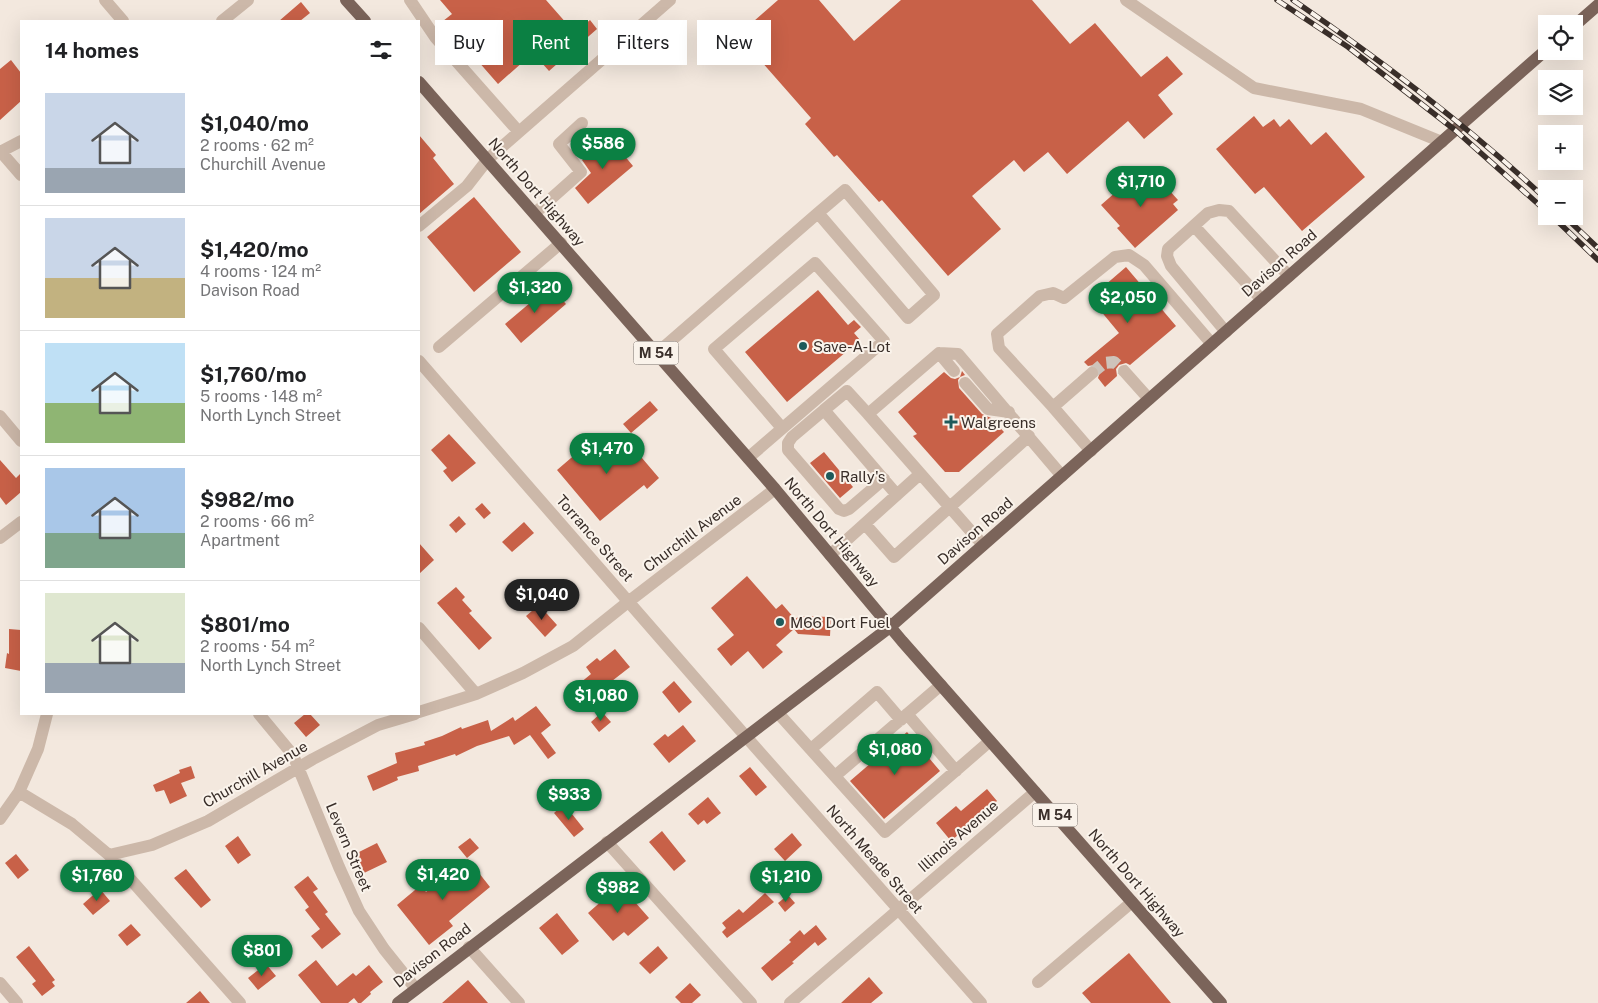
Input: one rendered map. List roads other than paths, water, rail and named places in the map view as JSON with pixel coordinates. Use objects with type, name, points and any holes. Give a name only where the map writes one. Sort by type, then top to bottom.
[{"type":"main road","points":[[346,0],[364,20]]},
{"type":"main road","points":[[1583,18],[1598,5]]},
{"type":"main road","name":"Davison Road","points":[[398,1003],[890,627],[1538,57]]},
{"type":"main road","name":"North Dort Highway","points":[[420,83],[775,489],[890,627],[1221,1003]]},
{"type":"street","points":[[105,0],[122,20]]},
{"type":"street","points":[[223,20],[248,0]]},
{"type":"street","points":[[410,0],[435,37],[519,132]]},
{"type":"street","points":[[420,225],[466,186],[488,159],[670,0]]},
{"type":"street","points":[[1126,0],[1254,88],[1361,109],[1442,142]]},
{"type":"street","points":[[535,213],[581,172],[559,144],[582,122]]},
{"type":"street","points":[[20,141],[0,151],[20,174]]},
{"type":"street","points":[[657,353],[844,190],[934,295],[908,318],[818,213]]},
{"type":"street","points":[[1226,332],[1171,266],[1167,256],[1168,249],[1208,213],[1219,210],[1229,212],[1289,276]]},
{"type":"street","points":[[1194,226],[1262,300]]},
{"type":"street","points":[[439,347],[561,243]]},
{"type":"street","points":[[1091,450],[999,348],[997,334],[1040,296],[1054,293],[1064,298],[1115,257],[1129,255],[1144,265],[1212,344]]},
{"type":"street","points":[[748,458],[884,341],[814,263],[714,350],[782,428]]},
{"type":"street","points":[[939,353],[954,371]]},
{"type":"street","points":[[868,414],[939,353],[958,354],[1062,476]]},
{"type":"street","name":"Torrance Street","points":[[420,362],[745,736]]},
{"type":"street","points":[[1124,371],[1149,399]]},
{"type":"street","points":[[1054,407],[1092,373]]},
{"type":"street","points":[[965,383],[988,410],[1009,412]]},
{"type":"street","points":[[884,479],[849,510],[844,511],[839,509],[788,450],[788,443],[792,437],[847,390],[983,545]]},
{"type":"street","points":[[824,410],[897,495]]},
{"type":"street","points":[[0,416],[20,440]]},
{"type":"street","points":[[864,524],[894,557],[1029,436]]},
{"type":"street","points":[[830,555],[920,474]]},
{"type":"street","name":"Churchill Avenue","points":[[420,712],[476,694],[523,673],[573,646],[775,489]]},
{"type":"street","points":[[0,538],[20,523]]},
{"type":"street","points":[[420,629],[476,694]]},
{"type":"street","points":[[835,776],[941,685]]},
{"type":"street","points":[[811,750],[876,692],[904,717],[956,770]]},
{"type":"street","points":[[778,713],[885,832],[990,741]]},
{"type":"street","points":[[0,819],[19,792],[38,749],[47,715]]},
{"type":"street","name":"Levern Street","points":[[261,715],[293,755],[359,912],[384,950],[416,989]]},
{"type":"street","name":"Churchill Avenue","points":[[109,855],[152,845],[208,821],[298,767],[378,725],[411,715]]},
{"type":"street","name":"North Meade Street","points":[[745,736],[981,1003]]},
{"type":"street","points":[[19,792],[72,824],[109,855],[240,1003]]},
{"type":"street","name":"Illinois Avenue","points":[[790,1003],[1035,792]]},
{"type":"street","points":[[607,842],[751,1003]]},
{"type":"street","points":[[1038,982],[1132,902]]},
{"type":"street","points":[[469,947],[519,1003]]},
{"type":"street","points":[[0,983],[17,1003]]},
{"type":"tunnel","points":[[1092,373],[1104,363],[1114,362],[1124,371]]},
{"type":"railway","points":[[1277,0],[1348,47],[1455,130],[1538,204]]},
{"type":"railway","points":[[1293,0],[1424,95],[1538,192]]},
{"type":"railway","points":[[1561,225],[1598,260]]},
{"type":"railway","points":[[1574,225],[1598,248]]},
{"type":"place","name":"Save-A-Lot","points":[[803,346]]},
{"type":"place","name":"Walgreens","points":[[951,422]]},
{"type":"place","name":"Rally's","points":[[830,476]]},
{"type":"place","name":"M66 Dort Fuel","points":[[780,622]]}]
